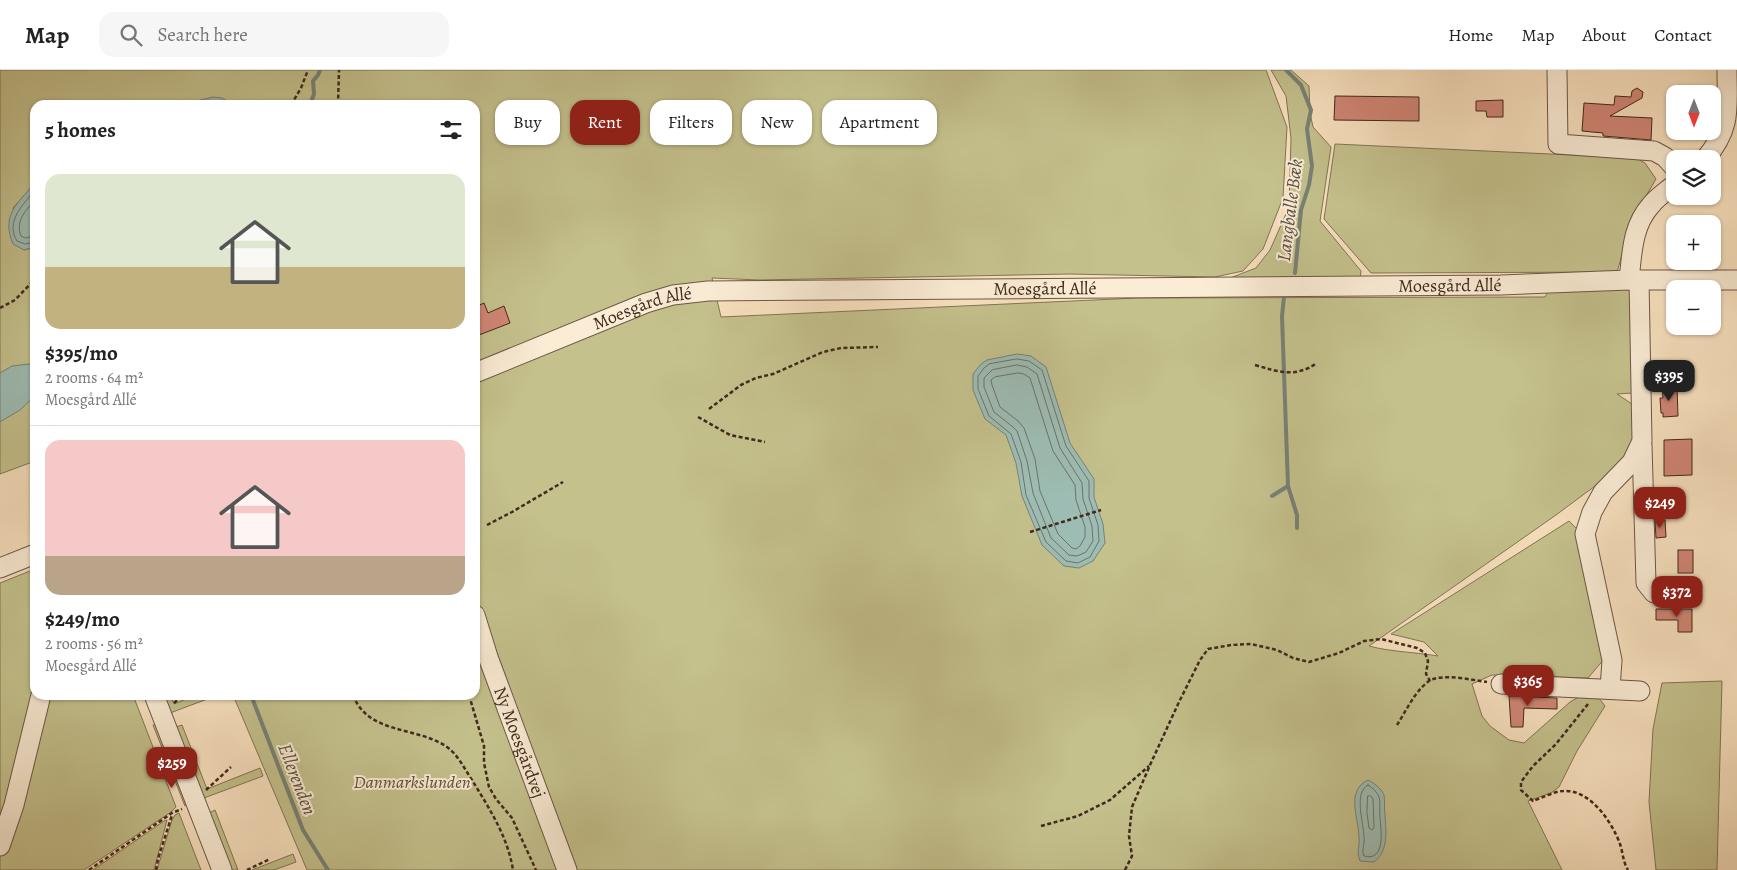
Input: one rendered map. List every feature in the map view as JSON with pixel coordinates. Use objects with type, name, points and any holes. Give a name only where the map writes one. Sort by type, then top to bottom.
[{"type":"street","points":[[1557,70],[1558,144],[1654,151],[1666,158]]},
{"type":"street","points":[[1712,150],[1725,129],[1727,70]]},
{"type":"street","points":[[1654,593],[1646,583],[1634,238],[1640,222],[1651,205],[1666,192]]},
{"type":"street","name":"Moesgård Allé","points":[[480,371],[646,303],[673,295],[708,291],[1492,285],[1634,280],[1737,280]]},
{"type":"street","points":[[1606,689],[1612,660],[1585,534],[1592,512],[1603,492],[1632,462],[1642,441]]},
{"type":"street","points":[[0,568],[30,556]]},
{"type":"street","name":"Ny Moesgårdvej","points":[[480,631],[567,870]]},
{"type":"street","points":[[1501,684],[1640,691]]},
{"type":"street","points":[[0,846],[14,804],[40,700]]},
{"type":"street","points":[[156,700],[222,870]]},
{"type":"path","points":[[293,100],[301,88],[308,70]]},
{"type":"path","points":[[338,100],[340,70]]},
{"type":"path","points":[[0,308],[15,300],[30,284]]},
{"type":"path","points":[[709,409],[741,385],[756,378],[773,374],[823,352],[841,348],[878,346]]},
{"type":"path","points":[[1255,365],[1289,372],[1306,371],[1317,364]]},
{"type":"path","points":[[698,417],[730,435],[765,442]]},
{"type":"path","points":[[487,525],[563,482]]},
{"type":"path","points":[[1030,532],[1101,510]]},
{"type":"path","points":[[1125,870],[1132,856],[1129,836],[1132,807],[1179,702],[1200,660],[1208,649],[1251,644],[1277,650],[1293,658],[1309,662],[1339,653],[1364,641],[1381,639],[1417,648],[1425,653],[1428,661],[1426,674],[1430,681]]},
{"type":"path","points":[[1397,725],[1416,695],[1430,681],[1437,678],[1456,678],[1501,684]]},
{"type":"path","points":[[1606,689],[1556,744],[1533,766],[1521,782],[1521,790],[1534,801],[1562,791],[1576,793],[1596,804],[1608,820],[1620,844],[1624,863],[1628,870]]},
{"type":"path","points":[[356,700],[363,711],[383,725],[437,741],[453,752],[497,821],[507,846],[513,870]]},
{"type":"path","points":[[471,700],[484,746],[484,763],[489,787],[496,799],[512,818],[536,870]]},
{"type":"path","points":[[1042,826],[1078,816],[1110,800],[1150,765]]},
{"type":"path","points":[[207,788],[231,767]]},
{"type":"path","points":[[89,870],[182,809]]},
{"type":"path","points":[[156,870],[172,814]]},
{"type":"path","points":[[247,870],[270,859]]},
{"type":"green space","name":"Danmarkslunden","points":[[0,70],[1266,70],[1287,127],[1283,198],[1263,249],[1243,271],[1215,277],[1069,274],[760,280],[712,278],[721,317],[1138,298],[1545,297],[1550,288],[1631,289],[1633,393],[1617,394],[1635,406],[1638,436],[1618,469],[1556,515],[1369,646],[1386,650],[1438,656],[1424,642],[1391,634],[1569,521],[1577,529],[1605,658],[1588,678],[1492,675],[1472,684],[1482,716],[1490,726],[1509,740],[1524,743],[1570,702],[1582,695],[1598,697],[1605,706],[1577,751],[1559,787],[1551,793],[1528,801],[1562,870],[307,870],[235,700],[480,700],[480,100],[30,100],[30,189],[13,208],[24,250],[30,248],[30,463],[0,474]]},
{"type":"green space","points":[[1271,70],[1291,70],[1309,86],[1310,113],[1313,127],[1331,147],[1320,221],[1361,271],[1360,280],[1230,278],[1256,268],[1270,250],[1289,207],[1291,138],[1286,96]]},
{"type":"green space","points":[[1335,144],[1636,158],[1645,163],[1656,179],[1632,220],[1617,272],[1371,273],[1324,219]]},
{"type":"green space","points":[[30,571],[30,700],[34,700],[0,834],[0,583]]},
{"type":"green space","points":[[1722,681],[1717,870],[1656,870],[1649,802],[1653,729],[1662,683]]},
{"type":"green space","points":[[43,700],[135,700],[176,807],[84,870],[0,870],[0,853]]},
{"type":"green space","points":[[164,700],[172,700],[174,704],[184,700],[205,700],[170,713]]},
{"type":"green space","points":[[157,724],[188,804],[185,806],[153,725]]},
{"type":"green space","points":[[182,725],[207,789],[260,768],[263,776],[204,798],[176,727]]},
{"type":"green space","points":[[215,810],[238,870],[230,870],[209,813]]},
{"type":"green space","points":[[179,813],[201,870],[157,870],[172,820]]},
{"type":"green space","points":[[167,820],[154,870],[93,870],[164,821]]},
{"type":"green space","points":[[293,854],[296,862],[274,870],[252,870]]},
{"type":"water","points":[[213,97],[225,100],[201,100]]},
{"type":"water","points":[[30,189],[30,248],[24,250],[13,244],[10,234],[10,217],[17,204]]},
{"type":"water","points":[[1017,354],[1031,356],[1046,367],[1070,443],[1094,479],[1094,497],[1103,524],[1105,543],[1093,561],[1079,568],[1064,566],[1042,545],[1022,496],[1016,463],[1006,435],[985,419],[973,390],[973,374],[981,364],[987,360]]},
{"type":"water","points":[[30,365],[30,401],[20,410],[0,422],[0,373],[12,366]]},
{"type":"water","points":[[1368,780],[1375,784],[1384,795],[1386,840],[1382,852],[1374,862],[1360,861],[1358,855],[1359,838],[1355,798],[1361,785]]},
{"type":"building","points":[[1637,88],[1643,92],[1642,98],[1610,116],[1652,118],[1651,140],[1603,136],[1603,133],[1582,131],[1584,103],[1614,105],[1615,96],[1631,97],[1632,91]]},
{"type":"building","points":[[1335,96],[1419,97],[1419,121],[1334,120]]},
{"type":"building","points":[[1503,100],[1503,117],[1487,117],[1486,111],[1476,111],[1476,101]]},
{"type":"building","points":[[484,303],[488,313],[504,306],[510,323],[480,335],[480,305]]},
{"type":"building","points":[[1662,387],[1677,387],[1678,416],[1663,417],[1660,398],[1663,398]]},
{"type":"building","points":[[1692,439],[1692,475],[1664,476],[1664,440]]},
{"type":"building","points":[[1665,520],[1666,537],[1656,538],[1655,521]]},
{"type":"building","points":[[1678,550],[1693,550],[1693,573],[1678,573]]},
{"type":"building","points":[[1656,609],[1692,609],[1692,632],[1678,632],[1678,620],[1656,620]]},
{"type":"building","points":[[1509,696],[1557,698],[1557,709],[1524,708],[1523,727],[1511,727]]},
{"type":"waterway","points":[[312,100],[314,94],[313,81],[320,70]]},
{"type":"waterway","name":"Langballe Bæk","points":[[1286,70],[1301,85],[1311,110],[1307,129],[1312,166],[1309,185],[1301,210],[1295,273]]},
{"type":"waterway","points":[[1284,297],[1282,316],[1288,486],[1297,515],[1297,528]]},
{"type":"waterway","points":[[1272,496],[1288,486]]},
{"type":"waterway","name":"Ellerenden","points":[[253,700],[303,830],[328,870]]}]
